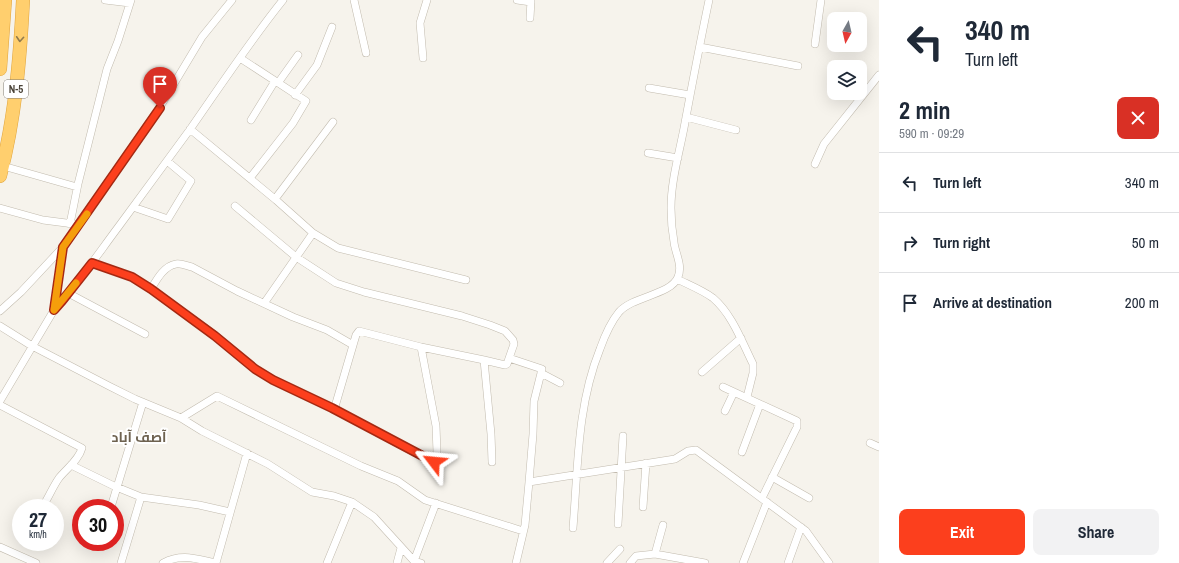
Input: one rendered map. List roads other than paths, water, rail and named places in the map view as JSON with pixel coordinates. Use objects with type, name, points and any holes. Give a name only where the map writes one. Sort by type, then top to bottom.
[{"type":"highway","name":"N-5","points":[[0,69],[5,0]]},
{"type":"highway","name":"N-5","points":[[1,171],[13,114],[18,72],[23,0]]},
{"type":"street","points":[[70,224],[77,187],[107,69],[118,41],[130,1],[105,0]]},
{"type":"street","points":[[0,311],[21,292],[63,247],[160,108],[202,37],[232,0]]},
{"type":"street","points":[[0,401],[54,310],[92,263],[282,0]]},
{"type":"street","points":[[354,0],[366,53]]},
{"type":"street","points":[[423,58],[420,23],[427,0]]},
{"type":"street","points":[[517,0],[531,1],[530,18]]},
{"type":"street","points":[[573,528],[581,425],[587,388],[608,327],[626,305],[661,291],[677,279],[680,264],[673,240],[671,209],[672,192],[709,0]]},
{"type":"street","points":[[815,44],[821,0]]},
{"type":"street","points":[[295,94],[317,65],[332,27]]},
{"type":"street","points":[[700,47],[798,66]]},
{"type":"street","points":[[250,120],[298,55]]},
{"type":"street","points":[[240,58],[306,101],[293,123],[250,178]]},
{"type":"street","points":[[815,164],[824,144],[879,75]]},
{"type":"street","points":[[649,88],[690,95]]},
{"type":"street","points":[[686,117],[736,130]]},
{"type":"street","points":[[275,199],[334,122]]},
{"type":"street","points":[[190,129],[275,199],[314,234],[338,248],[466,280]]},
{"type":"street","points":[[648,153],[678,158]]},
{"type":"street","points":[[133,207],[168,219],[191,181],[167,161]]},
{"type":"street","points":[[1,171],[77,187]]},
{"type":"street","points":[[235,206],[296,257],[336,283],[364,292],[462,316],[490,325],[505,331],[513,340],[514,344],[507,364],[505,365],[421,347],[358,331],[334,410]]},
{"type":"street","points":[[0,208],[43,220],[79,225]]},
{"type":"street","points":[[265,302],[314,234]]},
{"type":"street","points":[[54,310],[63,247]]},
{"type":"street","points":[[92,263],[132,277],[151,289],[215,336],[255,369],[273,380],[383,434],[434,462],[436,452],[436,426],[421,347]]},
{"type":"street","points":[[151,289],[159,275],[168,268],[176,264],[192,267],[293,317],[327,330],[353,345]]},
{"type":"street","points":[[677,279],[703,292],[724,310],[754,364],[747,398]]},
{"type":"street","points":[[68,293],[145,334]]},
{"type":"street","points":[[0,326],[32,346],[109,386],[142,402],[181,418],[202,431],[268,464],[312,492],[334,496],[352,502],[374,517],[401,548],[418,562],[436,503]]},
{"type":"street","points":[[702,372],[740,338]]},
{"type":"street","points":[[509,358],[540,367],[542,369],[534,401],[529,482],[523,531],[516,563]]},
{"type":"street","points":[[484,360],[492,462]]},
{"type":"street","points":[[541,373],[560,383]]},
{"type":"street","points":[[723,386],[797,421],[797,427],[772,477],[743,563]]},
{"type":"street","points":[[725,411],[734,392]]},
{"type":"street","points":[[181,418],[217,396],[361,466],[398,481],[426,500],[523,531]]},
{"type":"street","points":[[113,499],[142,402]]},
{"type":"street","points":[[742,452],[760,404]]},
{"type":"street","points":[[0,405],[82,448],[71,465],[58,480],[47,499]]},
{"type":"street","points":[[618,524],[623,436]]},
{"type":"street","points":[[870,443],[879,447]]},
{"type":"street","points":[[529,482],[675,459],[688,451],[696,450],[806,531],[829,563]]},
{"type":"street","points":[[163,563],[172,558],[181,556],[216,563],[247,454]]},
{"type":"street","points":[[644,507],[646,463]]},
{"type":"street","points":[[71,465],[116,487],[141,497],[199,505],[230,512]]},
{"type":"street","points":[[772,477],[809,498]]},
{"type":"street","points":[[121,563],[141,497]]},
{"type":"street","points":[[327,563],[352,502]]},
{"type":"street","points":[[656,554],[663,525]]},
{"type":"street","points":[[788,563],[801,527]]},
{"type":"street","points":[[397,563],[401,548]]},
{"type":"street","points":[[607,563],[620,549]]},
{"type":"street","points":[[1,550],[36,563]]},
{"type":"street","points":[[630,563],[636,556],[656,554],[676,560],[705,563]]},
{"type":"district","name":"آصف آباد","points":[[139,437]]}]
